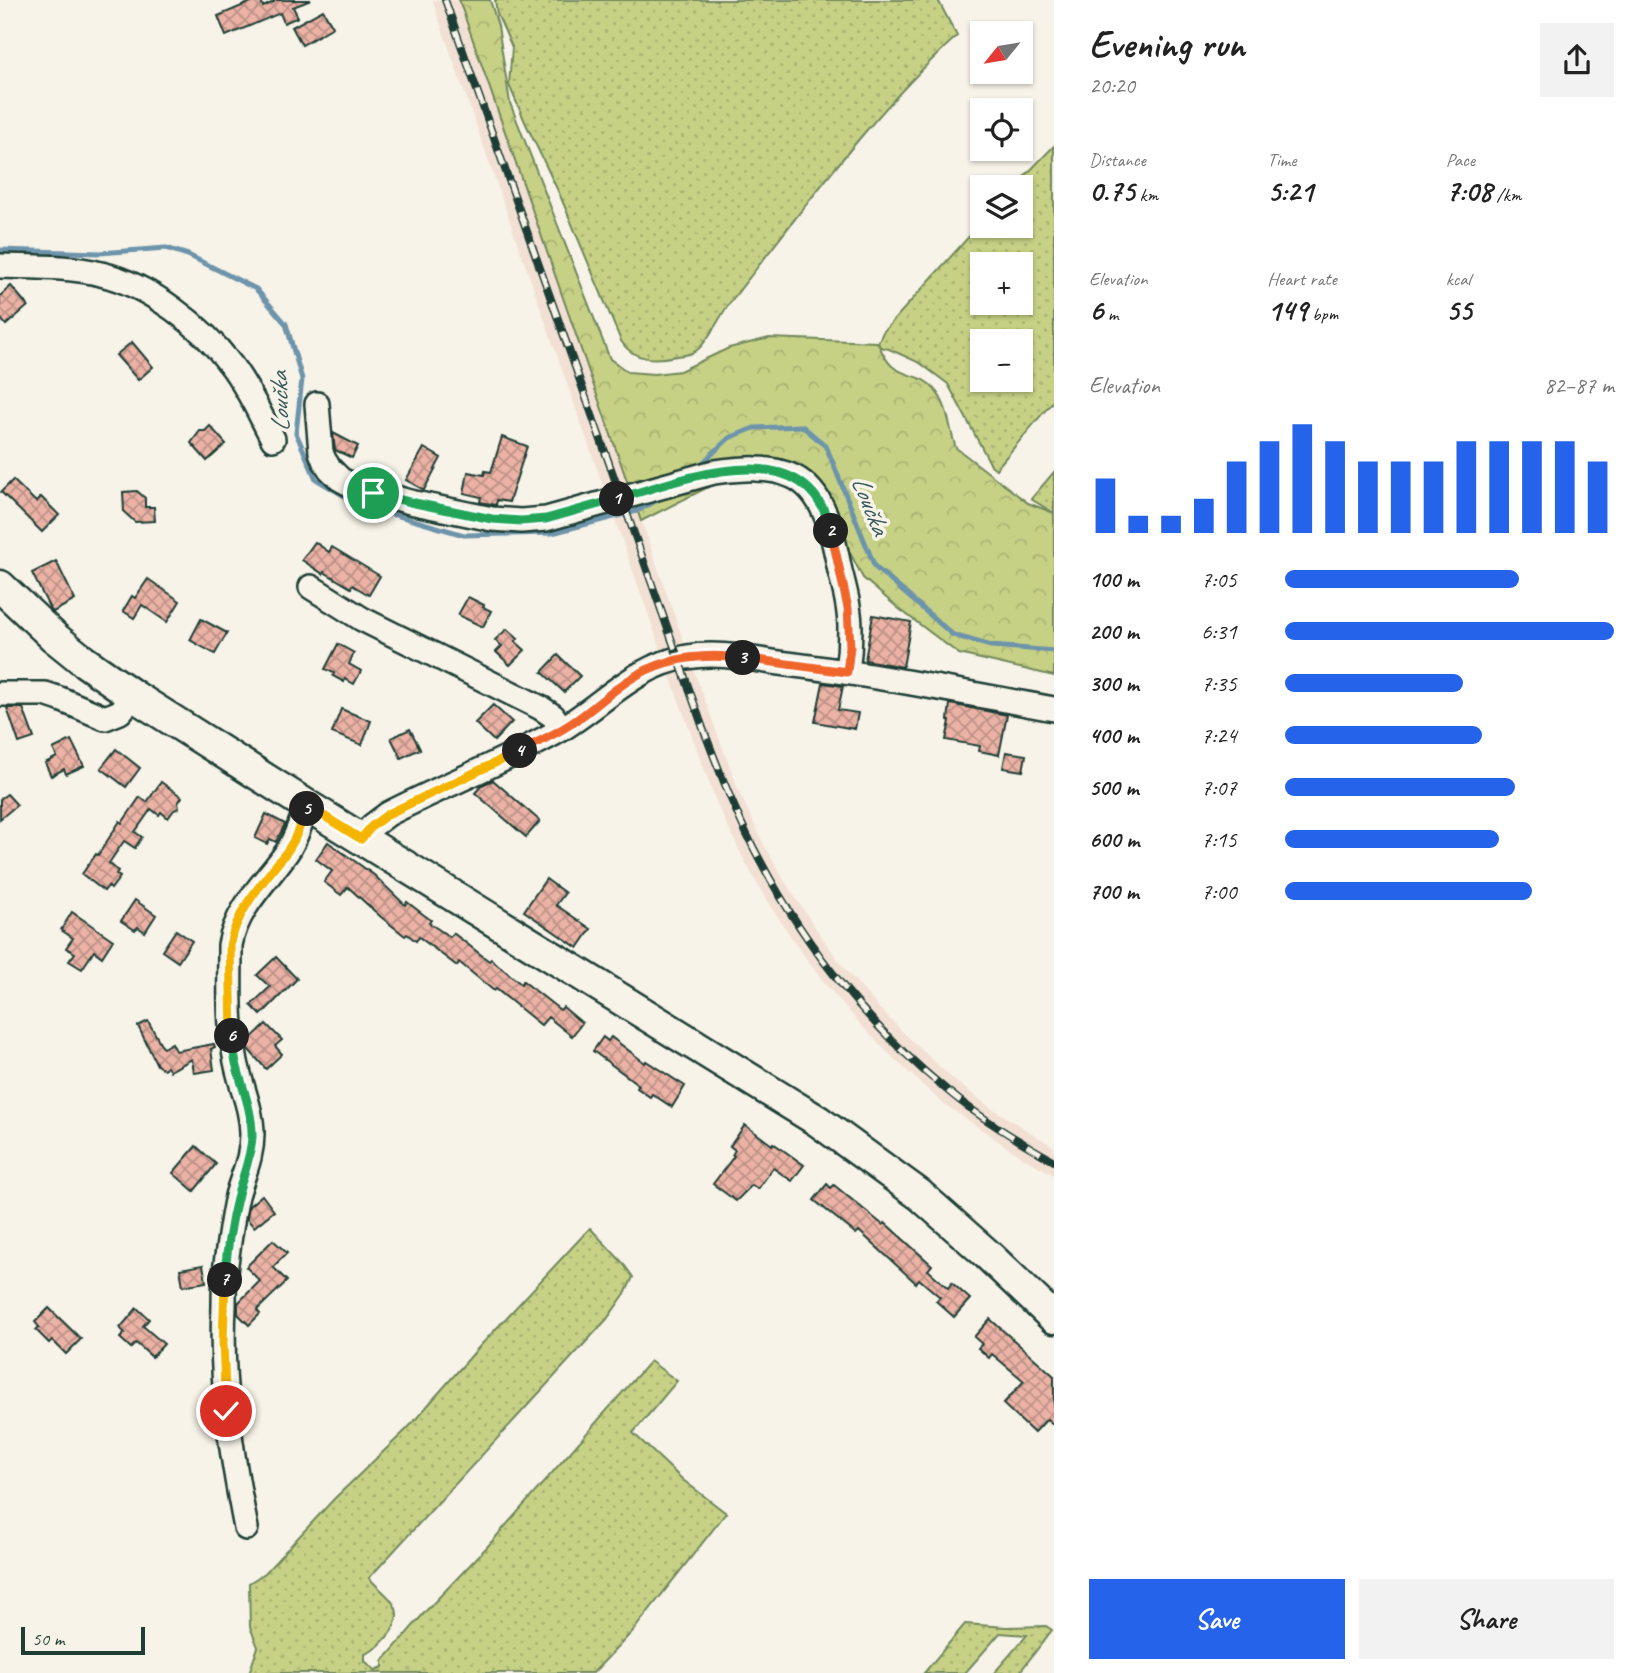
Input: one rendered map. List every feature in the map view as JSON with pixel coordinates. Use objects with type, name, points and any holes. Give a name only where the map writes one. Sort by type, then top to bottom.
[{"type":"main road","points":[[0,586],[54,637],[134,696],[818,1121],[920,1195],[1054,1318]]},
{"type":"street","points":[[0,266],[102,274],[156,299],[199,331],[231,365],[273,439]]},
{"type":"street","points":[[317,404],[321,452],[330,469],[340,479],[386,496],[492,519],[546,519],[714,472],[736,469],[784,473],[796,478],[814,495],[829,523],[848,608],[850,647],[847,672]]},
{"type":"street","points":[[311,587],[362,619],[541,708],[552,716],[562,729]]},
{"type":"street","points":[[361,839],[388,814],[562,729],[637,675],[687,657],[723,655],[847,672],[1054,709]]},
{"type":"street","points":[[0,694],[45,694],[105,718],[120,712],[134,696]]},
{"type":"street","points":[[246,1528],[231,1451],[223,1373],[226,1268],[234,1212],[247,1169],[252,1136],[248,1103],[232,1042],[230,945],[238,918],[288,850],[308,806]]},
{"type":"shaded area","points":[[432,0],[459,0],[694,671],[740,794],[764,845],[819,933],[844,968],[878,1007],[956,1082],[1054,1147],[1054,1175],[1020,1156],[940,1101],[889,1054],[825,984],[765,898],[742,856],[717,804],[671,679]]},
{"type":"green space","points":[[459,0],[490,0],[498,26],[510,103],[610,359],[628,372],[654,374],[680,371],[729,348],[769,338],[877,342],[892,366],[925,381],[940,396],[956,448],[1028,503],[1054,513],[1054,676],[959,654],[898,608],[863,578],[815,489],[746,468],[641,521]]},
{"type":"green space","points":[[495,0],[938,0],[957,36],[902,90],[852,148],[734,297],[701,347],[688,354],[653,359],[632,353],[621,341],[559,193],[509,85],[512,47],[497,14]]},
{"type":"green space","points":[[1054,146],[1054,400],[996,469],[991,465],[948,384],[920,363],[880,347],[878,343],[883,332],[970,235],[970,238],[1033,238],[1033,175],[1026,175]]},
{"type":"green space","points":[[1054,472],[1054,513],[1031,499]]},
{"type":"green space","points":[[590,1228],[633,1277],[626,1292],[607,1319],[369,1578],[394,1604],[397,1618],[384,1640],[365,1654],[365,1661],[375,1670],[383,1667],[383,1661],[425,1612],[487,1547],[650,1361],[677,1381],[633,1433],[683,1480],[726,1513],[632,1632],[593,1673],[249,1673],[258,1647],[250,1627],[249,1583],[265,1573],[335,1498],[408,1428]]},
{"type":"green space","points":[[965,1624],[1046,1626],[1052,1630],[1019,1673],[994,1673],[1027,1635],[1000,1633],[965,1673],[924,1673]]},
{"type":"building","points":[[261,0],[263,7],[274,2],[273,0],[311,0],[293,7],[298,17],[284,23],[280,13],[226,36],[218,16]]},
{"type":"building","points":[[323,10],[333,27],[302,45],[292,27]]},
{"type":"building","points":[[11,286],[28,306],[6,325],[0,318],[0,296]]},
{"type":"building","points":[[132,342],[153,367],[138,380],[116,355]]},
{"type":"building","points":[[210,426],[226,444],[207,461],[191,443],[200,431],[205,431]]},
{"type":"building","points":[[333,433],[358,446],[352,458],[335,450]]},
{"type":"building","points":[[502,437],[527,446],[509,502],[497,500],[496,505],[480,502],[481,497],[464,493],[468,472],[484,475],[485,471],[491,472]]},
{"type":"building","points":[[424,448],[441,458],[424,490],[406,480]]},
{"type":"building","points":[[13,480],[36,502],[41,497],[59,515],[42,532],[1,492]]},
{"type":"building","points":[[137,491],[145,498],[145,507],[154,507],[155,521],[135,522],[124,512],[123,492]]},
{"type":"building","points":[[315,542],[329,552],[332,547],[380,576],[369,595],[324,572],[323,574],[302,560]]},
{"type":"building","points":[[56,561],[75,600],[53,612],[32,573]]},
{"type":"building","points":[[148,579],[180,601],[167,622],[142,605],[134,618],[123,611],[132,596],[135,598]]},
{"type":"building","points":[[468,597],[491,611],[483,627],[458,615]]},
{"type":"building","points":[[873,615],[911,622],[903,667],[865,660]]},
{"type":"building","points":[[201,619],[227,633],[215,654],[190,640]]},
{"type":"building","points":[[507,629],[525,650],[510,665],[496,652],[502,646],[495,640]]},
{"type":"building","points":[[338,644],[354,653],[349,664],[361,671],[354,684],[345,679],[344,682],[325,669]]},
{"type":"building","points":[[558,655],[580,676],[564,692],[542,672]]},
{"type":"building","points":[[823,683],[843,686],[838,710],[858,713],[855,729],[815,722]]},
{"type":"building","points":[[950,704],[1007,715],[999,755],[979,751],[980,746],[946,740]]},
{"type":"building","points":[[493,705],[512,722],[494,741],[475,723]]},
{"type":"building","points":[[7,708],[23,708],[34,738],[19,743]]},
{"type":"building","points":[[341,709],[371,721],[362,745],[332,733]]},
{"type":"building","points":[[410,729],[420,749],[401,758],[391,738]]},
{"type":"building","points":[[71,740],[84,766],[66,774],[64,769],[51,776],[45,763],[57,757],[53,749]]},
{"type":"building","points":[[116,749],[140,768],[126,787],[101,768]]},
{"type":"building","points":[[1006,752],[1026,755],[1023,771],[1003,768]]},
{"type":"building","points":[[493,780],[540,821],[526,837],[475,793],[482,785]]},
{"type":"building","points":[[161,782],[182,797],[178,803],[179,808],[168,818],[151,809],[135,832],[142,837],[135,848],[124,841],[109,863],[118,871],[116,874],[120,877],[111,889],[108,886],[104,891],[82,874],[140,797],[147,802]]},
{"type":"building","points":[[7,794],[17,805],[0,819],[0,799]]},
{"type":"building","points":[[266,814],[285,824],[276,842],[270,839],[267,844],[255,838]]},
{"type":"building","points":[[328,842],[374,875],[405,905],[407,902],[431,920],[429,923],[450,937],[453,933],[521,984],[523,981],[560,1010],[563,1007],[582,1023],[572,1036],[548,1017],[541,1025],[459,962],[457,966],[419,937],[416,941],[407,934],[405,936],[348,887],[341,895],[324,882],[332,871],[316,859]]},
{"type":"building","points":[[546,879],[565,893],[556,905],[591,929],[578,948],[524,911]]},
{"type":"building","points":[[135,900],[156,915],[145,932],[138,927],[135,930],[121,921]]},
{"type":"building","points":[[72,912],[113,940],[102,957],[94,951],[82,969],[69,961],[75,953],[66,948],[73,938],[61,930]]},
{"type":"building","points":[[176,930],[192,941],[178,962],[162,951]]},
{"type":"building","points":[[276,957],[297,979],[261,1015],[251,1005],[270,987],[257,975]]},
{"type":"building","points":[[148,1021],[163,1048],[172,1043],[176,1051],[214,1044],[215,1047],[211,1049],[214,1070],[194,1073],[192,1059],[170,1071],[167,1067],[163,1069],[157,1065],[138,1026]]},
{"type":"building","points":[[266,1024],[282,1040],[275,1046],[282,1054],[266,1069],[248,1049],[247,1042]]},
{"type":"building","points":[[603,1037],[608,1041],[611,1037],[645,1063],[646,1061],[685,1086],[672,1107],[637,1088],[639,1085],[593,1051]]},
{"type":"building","points":[[745,1125],[804,1165],[792,1181],[773,1168],[758,1189],[752,1185],[736,1201],[713,1184],[734,1156],[732,1155],[735,1150],[730,1146]]},
{"type":"building","points":[[196,1146],[216,1164],[194,1191],[173,1173]]},
{"type":"building","points":[[827,1184],[831,1188],[834,1185],[883,1225],[885,1223],[932,1265],[928,1270],[948,1288],[952,1283],[970,1299],[954,1317],[936,1301],[940,1297],[919,1279],[916,1283],[859,1231],[856,1234],[814,1200]]},
{"type":"building","points":[[262,1195],[274,1211],[254,1227],[247,1219],[249,1206]]},
{"type":"building","points":[[273,1240],[287,1253],[273,1267],[287,1281],[257,1310],[260,1314],[249,1325],[238,1314],[238,1303],[260,1281],[246,1267]]},
{"type":"building","points":[[203,1265],[206,1282],[183,1286],[180,1269]]},
{"type":"building","points":[[49,1308],[81,1339],[66,1354],[52,1340],[49,1343],[36,1330],[39,1327],[35,1322]]},
{"type":"building","points":[[137,1308],[149,1319],[143,1326],[164,1344],[152,1357],[136,1343],[131,1348],[120,1338],[125,1333],[120,1328]]},
{"type":"building","points":[[990,1319],[1054,1376],[1054,1425],[1047,1419],[1034,1433],[1003,1404],[1024,1381],[992,1354],[989,1358],[978,1348],[982,1344],[974,1337]]},
{"type":"waterway","name":"Loučka","points":[[0,250],[100,253],[166,248],[188,255],[256,289],[286,324],[302,379],[296,433],[316,479],[358,504],[464,535],[552,533],[637,511],[663,497]]},
{"type":"waterway","name":"Loučka","points":[[697,468],[729,438],[754,428],[802,426],[826,446],[875,567],[953,635],[991,646],[1054,651]]},
{"type":"railway","points":[[445,0],[704,731],[753,846],[799,926],[867,1014],[948,1091],[1013,1137],[1054,1161]]},
{"type":"route","points":[[226,1411],[223,1343],[226,1268],[234,1212],[247,1169],[252,1136],[248,1103],[232,1042],[230,945],[238,918],[288,850],[308,806],[361,839],[388,814],[554,734],[628,681],[674,660],[723,655],[847,672],[850,647],[848,608],[829,523],[807,486],[784,473],[736,469],[714,472],[546,519],[521,521],[492,519],[373,493]]}]
